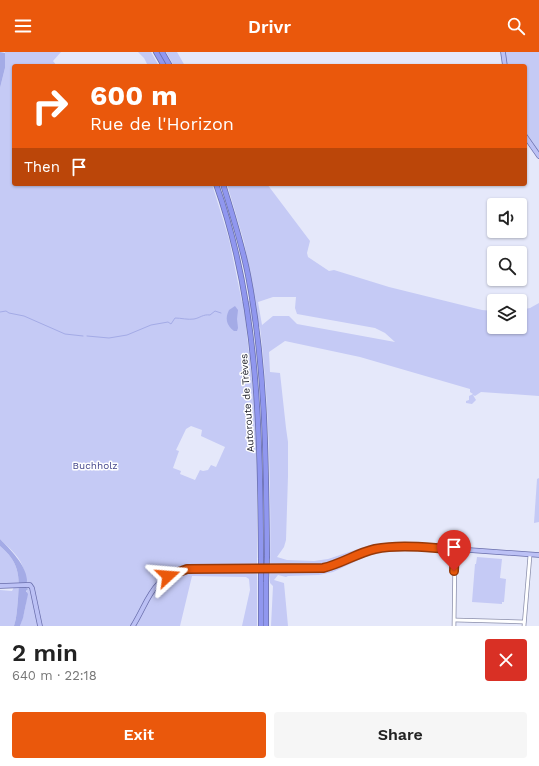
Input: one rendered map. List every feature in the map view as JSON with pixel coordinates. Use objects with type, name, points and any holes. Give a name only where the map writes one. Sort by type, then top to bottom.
[{"type":"highway","points":[[156,52],[163,64]]},
{"type":"highway","points":[[162,52],[169,64]]},
{"type":"highway","name":"Autoroute de Trèves","points":[[217,186],[234,240],[242,276],[258,399],[260,452],[261,626]]},
{"type":"highway","name":"Autoroute de Trèves","points":[[224,186],[240,241],[248,275],[260,355],[266,452],[266,626]]},
{"type":"main road","points":[[503,52],[506,64]]},
{"type":"main road","points":[[527,139],[539,156]]},
{"type":"main road","points":[[133,626],[156,586],[168,576],[187,569],[323,568],[338,564],[374,549],[386,547],[455,549],[539,555]]},
{"type":"main road","points":[[0,586],[30,585],[32,588],[40,626]]},
{"type":"street","points":[[454,626],[455,549]]},
{"type":"street","points":[[454,620],[524,624],[530,555]]},
{"type":"green space","name":"Buchholz","points":[[5,52],[61,52],[53,61],[55,64],[12,64],[12,186],[213,186],[229,239],[242,302],[255,300],[244,242],[228,186],[269,186],[310,241],[307,253],[308,257],[329,271],[334,270],[389,287],[487,310],[487,334],[527,334],[527,309],[539,303],[539,396],[481,392],[475,396],[473,395],[476,400],[472,404],[466,403],[466,401],[469,400],[469,396],[473,394],[470,392],[470,389],[360,357],[285,341],[269,352],[270,372],[280,373],[288,442],[286,540],[284,547],[277,557],[287,560],[314,561],[328,559],[373,544],[414,542],[412,550],[378,551],[333,572],[319,575],[286,577],[278,575],[274,580],[284,583],[288,626],[271,626],[273,586],[270,583],[269,455],[266,391],[260,327],[245,316],[254,399],[257,453],[257,626],[242,626],[250,590],[249,579],[246,577],[192,576],[180,626],[20,626],[27,596],[26,580],[22,565],[18,558],[0,539],[0,88],[5,68]],"holes":[[[273,297],[296,297],[295,308],[297,314],[375,328],[385,333],[395,342],[297,324],[289,316],[273,316],[262,325],[258,302]],[[191,426],[202,430],[201,436],[225,447],[216,467],[211,465],[208,470],[200,470],[195,480],[180,474],[181,471],[173,468],[179,451],[176,450],[186,429]]]},
{"type":"green space","points":[[138,52],[151,52],[158,64],[147,64]]},
{"type":"green space","points":[[166,52],[177,52],[184,64],[173,64]]},
{"type":"green space","points":[[504,52],[539,52],[539,154],[527,137],[527,64],[507,64]]},
{"type":"green space","points":[[539,478],[539,522],[534,523],[537,479]]},
{"type":"green space","points":[[0,546],[15,563],[17,570],[19,583],[14,626],[0,626],[0,590],[12,591],[14,587],[0,586]]},
{"type":"green space","points":[[477,557],[502,559],[500,578],[506,579],[504,602],[502,602],[502,604],[472,602],[475,564]]},
{"type":"shaded area","points":[[0,52],[5,53],[5,68],[0,88]]},
{"type":"shaded area","points":[[235,306],[238,310],[237,331],[234,331],[229,326],[227,319],[229,310]]},
{"type":"shaded area","points":[[0,539],[21,563],[26,574],[26,587],[28,589],[26,591],[28,594],[20,626],[14,626],[19,590],[17,570],[15,563],[0,546]]},
{"type":"waterway","points":[[0,312],[6,311],[24,316],[65,334],[83,336]]},
{"type":"waterway","points":[[87,336],[109,338],[127,335],[151,325],[168,322],[171,324],[175,318],[194,319],[205,315],[210,315],[215,311],[221,313]]},
{"type":"route","points":[[168,576],[187,569],[323,568],[343,562],[362,553],[386,547],[455,549],[454,571]]}]
